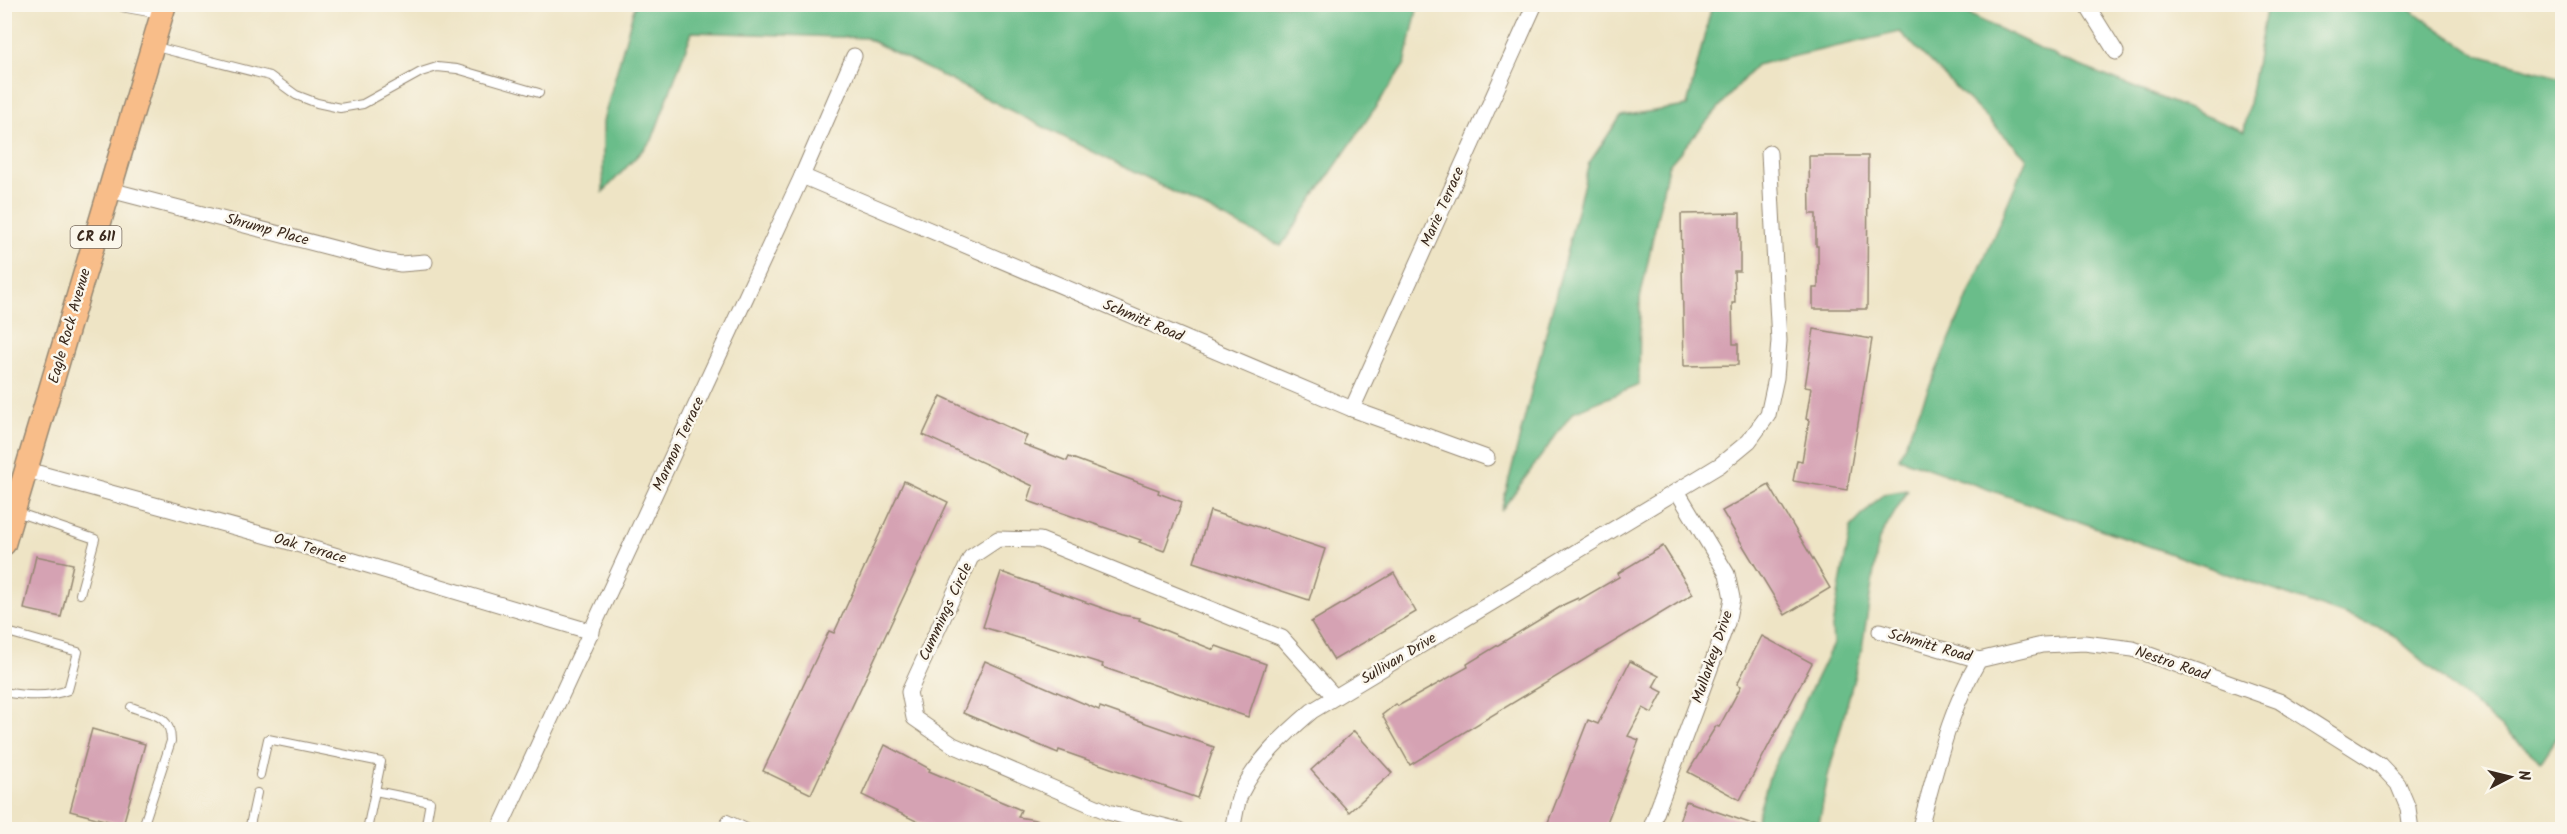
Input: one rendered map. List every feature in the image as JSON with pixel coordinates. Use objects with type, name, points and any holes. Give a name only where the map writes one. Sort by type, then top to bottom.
[{"type":"main road","name":"Eagle Rock Avenue","points":[[4,544],[164,8]]},
{"type":"street","points":[[124,4],[164,8]]},
{"type":"street","name":"Marie Terrace","points":[[1352,409],[1535,4]]},
{"type":"street","points":[[2086,4],[2116,52]]},
{"type":"street","name":"Marmon Terrace","points":[[499,830],[802,176],[854,56]]},
{"type":"street","points":[[1677,491],[1720,465],[1749,441],[1767,415],[1776,378],[1779,341],[1769,153]]},
{"type":"street","name":"Schmitt Road","points":[[802,176],[1352,409],[1487,458]]},
{"type":"street","name":"Shrump Place","points":[[110,190],[383,261],[401,264],[425,262]]},
{"type":"street","name":"Oak Terrace","points":[[27,470],[297,544],[592,632]]},
{"type":"street","name":"Sullivan Drive","points":[[1232,830],[1241,794],[1258,765],[1281,738],[1312,711],[1677,491]]},
{"type":"street","name":"Mullarkey Drive","points":[[1650,830],[1727,623],[1732,598],[1727,574],[1677,491]]},
{"type":"street","name":"Cummings Circle","points":[[1179,830],[1108,812],[953,745],[914,718],[909,692],[971,557],[998,539],[1040,540],[1282,638],[1335,698]]},
{"type":"street","name":"Schmitt Road","points":[[1880,632],[1979,660]]},
{"type":"street","name":"Nestro Road","points":[[1979,660],[2042,645],[2084,643],[2133,649],[2279,701],[2380,765],[2398,784],[2408,808],[2411,830]]},
{"type":"street","points":[[1920,829],[1953,715],[1964,685],[1979,660]]},
{"type":"lane","points":[[152,46],[200,56],[270,76],[296,95],[340,108],[363,104],[414,75],[437,67],[458,69],[539,93]]},
{"type":"lane","points":[[14,512],[95,539],[80,594]]},
{"type":"lane","points":[[4,631],[78,652],[68,690],[57,694],[21,695],[4,692]]},
{"type":"lane","points":[[131,707],[162,718],[169,723],[171,730],[171,741],[142,830]]},
{"type":"lane","points":[[260,775],[268,739],[381,762],[367,830]]},
{"type":"lane","points":[[375,791],[430,802],[425,830]]},
{"type":"lane","points":[[249,830],[257,793]]},
{"type":"lane","points":[[721,830],[727,819],[751,830]]},
{"type":"green space","points":[[635,4],[1418,5],[1405,64],[1281,246],[866,38],[692,32],[652,140],[603,192],[603,121]]},
{"type":"green space","points":[[1712,5],[1949,5],[2060,58],[2244,131],[2267,5],[2404,5],[2475,54],[2562,78],[2562,730],[2541,762],[2387,630],[1899,458],[2027,158],[1900,32],[1756,65],[1668,166],[1640,299],[1639,385],[1573,412],[1501,511],[1589,163],[1621,116],[1687,106]]},
{"type":"green space","points":[[1908,490],[1879,539],[1862,648],[1828,776],[1818,829],[1753,830],[1771,772],[1833,644],[1832,627],[1851,527],[1883,494]]},
{"type":"building","points":[[1809,156],[1868,156],[1867,309],[1813,309],[1813,288],[1818,288],[1818,246],[1816,246],[1816,214],[1810,214]]},
{"type":"building","points":[[1740,213],[1740,271],[1734,271],[1735,303],[1732,303],[1733,344],[1738,344],[1738,365],[1684,366],[1681,214]]},
{"type":"building","points":[[1814,329],[1872,339],[1847,490],[1793,481],[1797,460],[1802,461],[1809,420],[1806,419],[1811,388],[1805,387]]},
{"type":"building","points":[[941,396],[1027,436],[1023,444],[1067,461],[1069,457],[1159,490],[1158,493],[1182,502],[1164,551],[1139,542],[1141,540],[1028,501],[1033,486],[923,435]]},
{"type":"building","points":[[904,481],[948,502],[811,794],[763,771],[829,631],[834,633]]},
{"type":"building","points":[[1769,485],[1830,588],[1785,615],[1722,511]]},
{"type":"building","points":[[1210,511],[1325,549],[1309,600],[1194,562]]},
{"type":"building","points":[[1663,546],[1693,594],[1410,765],[1382,715],[1396,704],[1398,706],[1468,667],[1467,664],[1565,604],[1578,598],[1579,600],[1619,577],[1618,573]]},
{"type":"building","points":[[36,556],[73,564],[61,617],[24,609]]},
{"type":"building","points":[[1001,572],[1122,615],[1140,618],[1139,620],[1214,650],[1216,646],[1266,664],[1248,717],[1102,667],[1103,664],[983,627]]},
{"type":"building","points":[[1394,573],[1416,612],[1334,660],[1311,622]]},
{"type":"building","points":[[1762,636],[1812,663],[1740,800],[1688,772],[1716,726],[1719,727],[1741,686],[1737,684]]},
{"type":"building","points":[[985,661],[1099,710],[1100,707],[1214,747],[1197,798],[1059,750],[1058,753],[963,713]]},
{"type":"building","points":[[1630,661],[1659,676],[1653,687],[1663,692],[1652,713],[1643,708],[1628,736],[1639,740],[1604,830],[1545,830],[1588,720],[1598,724]]},
{"type":"building","points":[[92,729],[145,744],[123,825],[70,811]]},
{"type":"building","points":[[1354,731],[1392,773],[1349,812],[1311,770]]},
{"type":"building","points":[[885,745],[930,769],[929,771],[1021,810],[1018,817],[1047,822],[1046,830],[935,830],[862,795]]},
{"type":"building","points":[[1686,801],[1761,827],[1760,830],[1676,830]]}]
